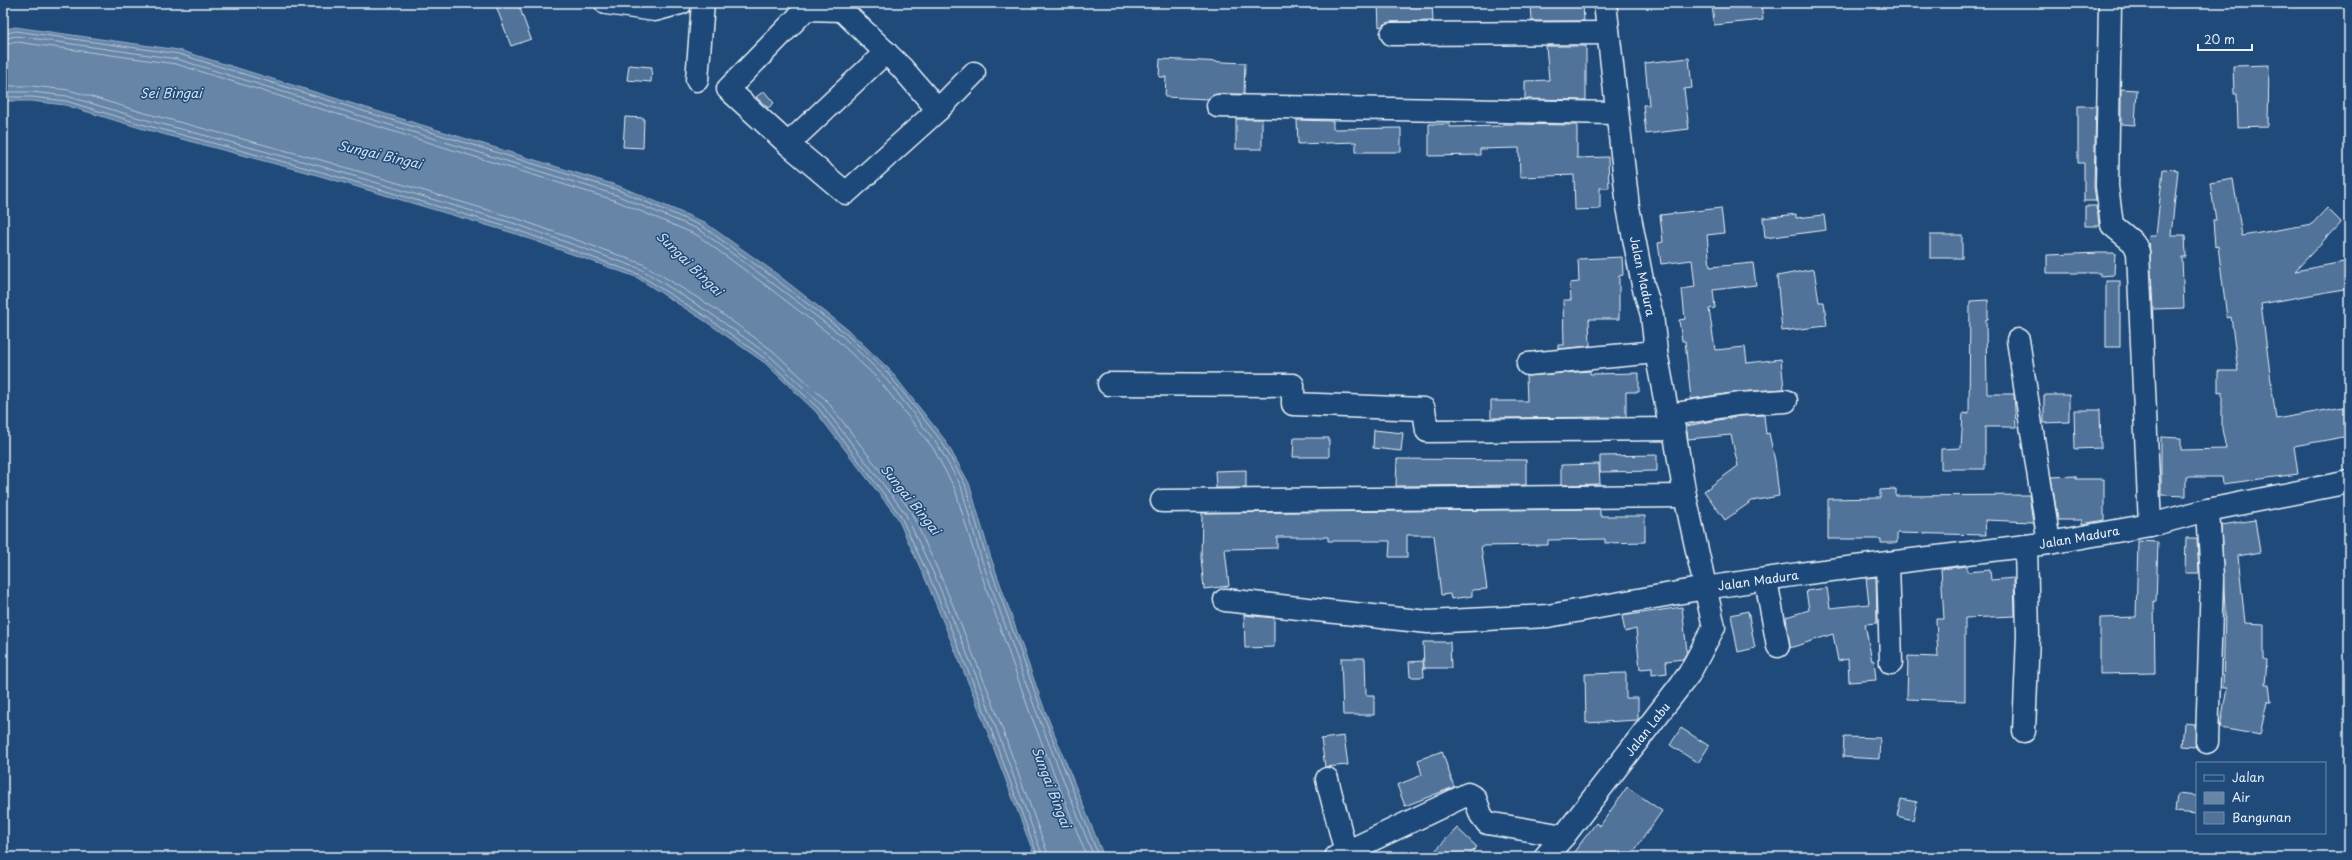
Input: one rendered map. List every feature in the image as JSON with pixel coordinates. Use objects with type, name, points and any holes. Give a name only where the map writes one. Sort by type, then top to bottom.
[{"type":"street","points":[[606,3],[655,10],[681,3]]},
{"type":"street","points":[[697,80],[704,3]]},
{"type":"street","name":"Jalan Madura","points":[[1605,3],[1616,113],[1628,207],[1643,285],[1652,315],[1656,352],[1705,588],[2049,543],[2150,525],[2208,510],[2349,482]]},
{"type":"street","points":[[2110,3],[2107,186],[2112,225],[2134,243],[2138,252],[2150,525]]},
{"type":"street","points":[[938,110],[886,52],[842,7],[806,9],[728,89],[788,144],[846,193],[938,110],[974,73]]},
{"type":"street","points":[[1392,34],[1608,33]]},
{"type":"street","points":[[788,144],[886,52]]},
{"type":"street","points":[[1218,106],[1616,113]]},
{"type":"street","points":[[2018,340],[2049,543]]},
{"type":"street","points":[[1528,364],[1656,352]]},
{"type":"street","points":[[1109,384],[1293,385],[1293,404],[1424,410],[1427,431],[1671,422],[1739,404],[1786,402]]},
{"type":"street","points":[[1162,501],[1685,496]]},
{"type":"street","points":[[2207,742],[2212,578],[2208,510]]},
{"type":"street","points":[[2024,730],[2028,636],[2026,546]]},
{"type":"street","points":[[1888,563],[1891,663]]},
{"type":"street","points":[[1766,580],[1778,646]]},
{"type":"street","points":[[1225,600],[1428,622],[1548,616],[1705,588]]},
{"type":"street","name":"Jalan Labu","points":[[1545,857],[1564,836],[1689,674],[1714,627],[1705,588]]},
{"type":"street","points":[[1327,779],[1341,855],[1468,794],[1475,798],[1481,815],[1487,823],[1564,836]]},
{"type":"water","name":"Sei Bingai","points":[[15,27],[179,50],[619,186],[704,222],[773,271],[847,329],[889,369],[945,440],[969,483],[990,555],[1044,708],[1104,857],[1035,857],[975,699],[928,585],[897,517],[816,412],[765,363],[705,321],[636,277],[513,233],[317,175],[140,128],[65,105],[31,101],[3,101],[3,30]]},
{"type":"building","points":[[504,3],[518,3],[531,39],[511,46],[496,6]]},
{"type":"building","points":[[1378,3],[1432,3],[1433,21],[1392,22],[1379,27]]},
{"type":"building","points":[[1531,3],[1583,3],[1584,21],[1532,21]]},
{"type":"building","points":[[1712,3],[1761,3],[1763,20],[1714,25]]},
{"type":"building","points":[[1546,46],[1586,46],[1586,100],[1525,99],[1525,81],[1549,80]]},
{"type":"building","points":[[1689,58],[1692,88],[1684,89],[1689,129],[1646,134],[1643,105],[1649,105],[1645,63]]},
{"type":"building","points":[[1160,59],[1245,63],[1244,94],[1218,94],[1208,99],[1165,97],[1166,77],[1159,77]]},
{"type":"building","points":[[629,65],[652,67],[651,82],[627,80]]},
{"type":"building","points":[[2269,65],[2268,126],[2238,127],[2237,94],[2234,94],[2233,66]]},
{"type":"building","points":[[2121,89],[2137,90],[2135,125],[2121,124]]},
{"type":"building","points":[[764,91],[774,103],[768,108],[756,97]]},
{"type":"building","points":[[2078,106],[2096,106],[2094,186],[2096,201],[2084,201],[2084,163],[2078,163]]},
{"type":"building","points":[[625,117],[644,118],[643,148],[623,147]]},
{"type":"building","points":[[1236,119],[1262,119],[1262,149],[1236,149]]},
{"type":"building","points":[[1297,120],[1333,121],[1333,129],[1401,128],[1401,152],[1356,152],[1356,142],[1298,144]]},
{"type":"building","points":[[1429,124],[1450,124],[1450,127],[1503,126],[1503,124],[1577,125],[1577,158],[1608,157],[1609,188],[1600,188],[1600,209],[1575,210],[1574,175],[1520,177],[1519,148],[1480,149],[1480,155],[1429,156]]},
{"type":"building","points":[[2163,169],[2178,170],[2171,235],[2185,235],[2186,257],[2182,257],[2184,308],[2153,309],[2149,236],[2156,236]]},
{"type":"building","points":[[2233,179],[2242,236],[2312,224],[2327,208],[2341,222],[2295,271],[2349,261],[2349,288],[2261,304],[2276,419],[2349,406],[2349,436],[2294,446],[2298,474],[2223,484],[2222,477],[2186,477],[2186,496],[2161,495],[2161,437],[2181,438],[2181,450],[2226,449],[2222,429],[2222,392],[2218,393],[2218,371],[2238,371],[2231,317],[2227,318],[2218,246],[2215,247],[2213,220],[2216,220],[2210,183]]},
{"type":"building","points":[[2085,206],[2097,206],[2099,226],[2085,226]]},
{"type":"building","points":[[1721,208],[1724,233],[1707,235],[1710,267],[1753,263],[1756,285],[1713,290],[1715,308],[1709,309],[1715,350],[1745,347],[1747,363],[1781,359],[1784,389],[1738,392],[1691,399],[1685,341],[1682,341],[1679,320],[1685,319],[1682,289],[1695,287],[1692,260],[1661,264],[1658,243],[1663,242],[1660,215]]},
{"type":"building","points":[[1796,214],[1796,218],[1824,215],[1826,230],[1765,238],[1763,218]]},
{"type":"building","points":[[1930,235],[1962,235],[1962,258],[1930,258]]},
{"type":"building","points":[[2115,253],[2114,275],[2100,276],[2100,273],[2047,273],[2047,255]]},
{"type":"building","points":[[1622,257],[1623,275],[1619,276],[1619,319],[1589,319],[1590,346],[1558,349],[1558,345],[1564,345],[1563,300],[1571,300],[1570,283],[1579,282],[1578,259]]},
{"type":"building","points":[[1814,269],[1819,302],[1824,302],[1827,326],[1782,331],[1777,276]]},
{"type":"building","points":[[2106,281],[2120,281],[2120,347],[2106,347]]},
{"type":"building","points":[[1988,300],[1988,319],[1986,319],[1987,394],[2014,394],[2016,427],[1985,427],[1985,469],[1941,469],[1941,449],[1961,448],[1963,413],[1969,414],[1970,301]]},
{"type":"building","points":[[1590,371],[1590,374],[1639,373],[1639,392],[1626,392],[1626,417],[1491,418],[1491,401],[1527,401],[1526,376]]},
{"type":"building","points":[[2044,395],[2069,395],[2069,422],[2044,423]]},
{"type":"building","points":[[2074,410],[2100,410],[2101,448],[2075,449]]},
{"type":"building","points":[[1764,415],[1766,434],[1769,433],[1775,461],[1779,496],[1752,501],[1725,520],[1704,491],[1738,466],[1731,435],[1688,439],[1686,426],[1740,416]]},
{"type":"building","points":[[1374,430],[1403,433],[1401,451],[1373,448]]},
{"type":"building","points":[[1294,438],[1329,438],[1329,457],[1293,457]]},
{"type":"building","points":[[1657,455],[1657,471],[1600,472],[1600,456]]},
{"type":"building","points":[[1397,459],[1526,460],[1526,485],[1396,486]]},
{"type":"building","points":[[1599,464],[1600,484],[1561,485],[1561,465]]},
{"type":"building","points":[[1246,470],[1246,488],[1216,488],[1215,471]]},
{"type":"building","points":[[2076,476],[2076,479],[2104,479],[2104,520],[2082,524],[2082,520],[2058,520],[2051,477]]},
{"type":"building","points":[[1896,489],[1896,496],[2029,495],[2033,522],[1985,520],[1986,535],[1897,533],[1897,543],[1881,543],[1881,539],[1828,539],[1828,499],[1880,498],[1880,490]]},
{"type":"building","points":[[1600,509],[1600,516],[1645,516],[1645,542],[1605,543],[1605,539],[1548,540],[1548,545],[1481,546],[1487,589],[1472,590],[1472,596],[1451,599],[1450,594],[1441,595],[1434,535],[1407,535],[1407,557],[1389,557],[1390,541],[1328,541],[1328,537],[1277,537],[1277,548],[1225,549],[1229,586],[1204,589],[1201,558],[1202,513]]},
{"type":"building","points":[[2255,520],[2260,552],[2238,556],[2245,623],[2264,624],[2264,659],[2267,660],[2265,684],[2269,684],[2271,702],[2267,702],[2260,735],[2220,728],[2227,688],[2223,688],[2225,610],[2221,525]]},
{"type":"building","points":[[2186,538],[2197,538],[2199,573],[2185,573]]},
{"type":"building","points":[[2138,541],[2158,542],[2156,603],[2154,602],[2155,673],[2100,674],[2100,618],[2136,617]]},
{"type":"building","points":[[1967,566],[1967,572],[1990,570],[1991,580],[2014,578],[2015,616],[1965,618],[1965,701],[1907,699],[1908,656],[1938,657],[1936,619],[1944,619],[1941,569]]},
{"type":"building","points":[[1876,577],[1877,623],[1865,624],[1872,661],[1874,660],[1876,680],[1849,682],[1848,659],[1838,661],[1833,634],[1790,648],[1786,617],[1809,610],[1806,591],[1827,588],[1830,608],[1869,604],[1866,578]]},
{"type":"building","points":[[1682,607],[1687,652],[1683,659],[1666,661],[1667,673],[1652,675],[1652,668],[1640,669],[1636,629],[1625,632],[1622,616]]},
{"type":"building","points":[[1748,611],[1755,648],[1738,652],[1731,615]]},
{"type":"building","points":[[1244,615],[1274,618],[1274,647],[1245,648]]},
{"type":"building","points":[[1423,642],[1450,642],[1451,668],[1424,668]]},
{"type":"building","points":[[1341,658],[1365,658],[1366,695],[1374,695],[1374,715],[1343,715]]},
{"type":"building","points":[[1423,661],[1424,677],[1410,677],[1409,662]]},
{"type":"building","points":[[1626,673],[1626,698],[1638,698],[1638,720],[1586,723],[1585,674]]},
{"type":"building","points":[[2184,723],[2195,724],[2196,747],[2182,746]]},
{"type":"building","points":[[1681,728],[1709,746],[1698,763],[1670,745]]},
{"type":"building","points":[[1344,736],[1348,765],[1325,767],[1321,739]]},
{"type":"building","points":[[1844,737],[1880,738],[1879,759],[1843,757]]},
{"type":"building","points":[[1442,751],[1454,787],[1405,806],[1397,785],[1422,775],[1418,760]]},
{"type":"building","points":[[1627,787],[1662,811],[1630,857],[1570,857],[1596,823],[1600,826]]},
{"type":"building","points":[[2177,794],[2196,796],[2196,814],[2175,812]]},
{"type":"building","points":[[1901,799],[1917,802],[1913,820],[1897,816]]},
{"type":"building","points":[[1457,828],[1477,847],[1467,857],[1429,857]]},
{"type":"water label","name":"Sungai Bingai","points":[[380,154]]},
{"type":"water label","name":"Sungai Bingai","points":[[690,263]]},
{"type":"water label","name":"Sungai Bingai","points":[[911,499]]},
{"type":"water label","name":"Sungai Bingai","points":[[1052,787]]}]
